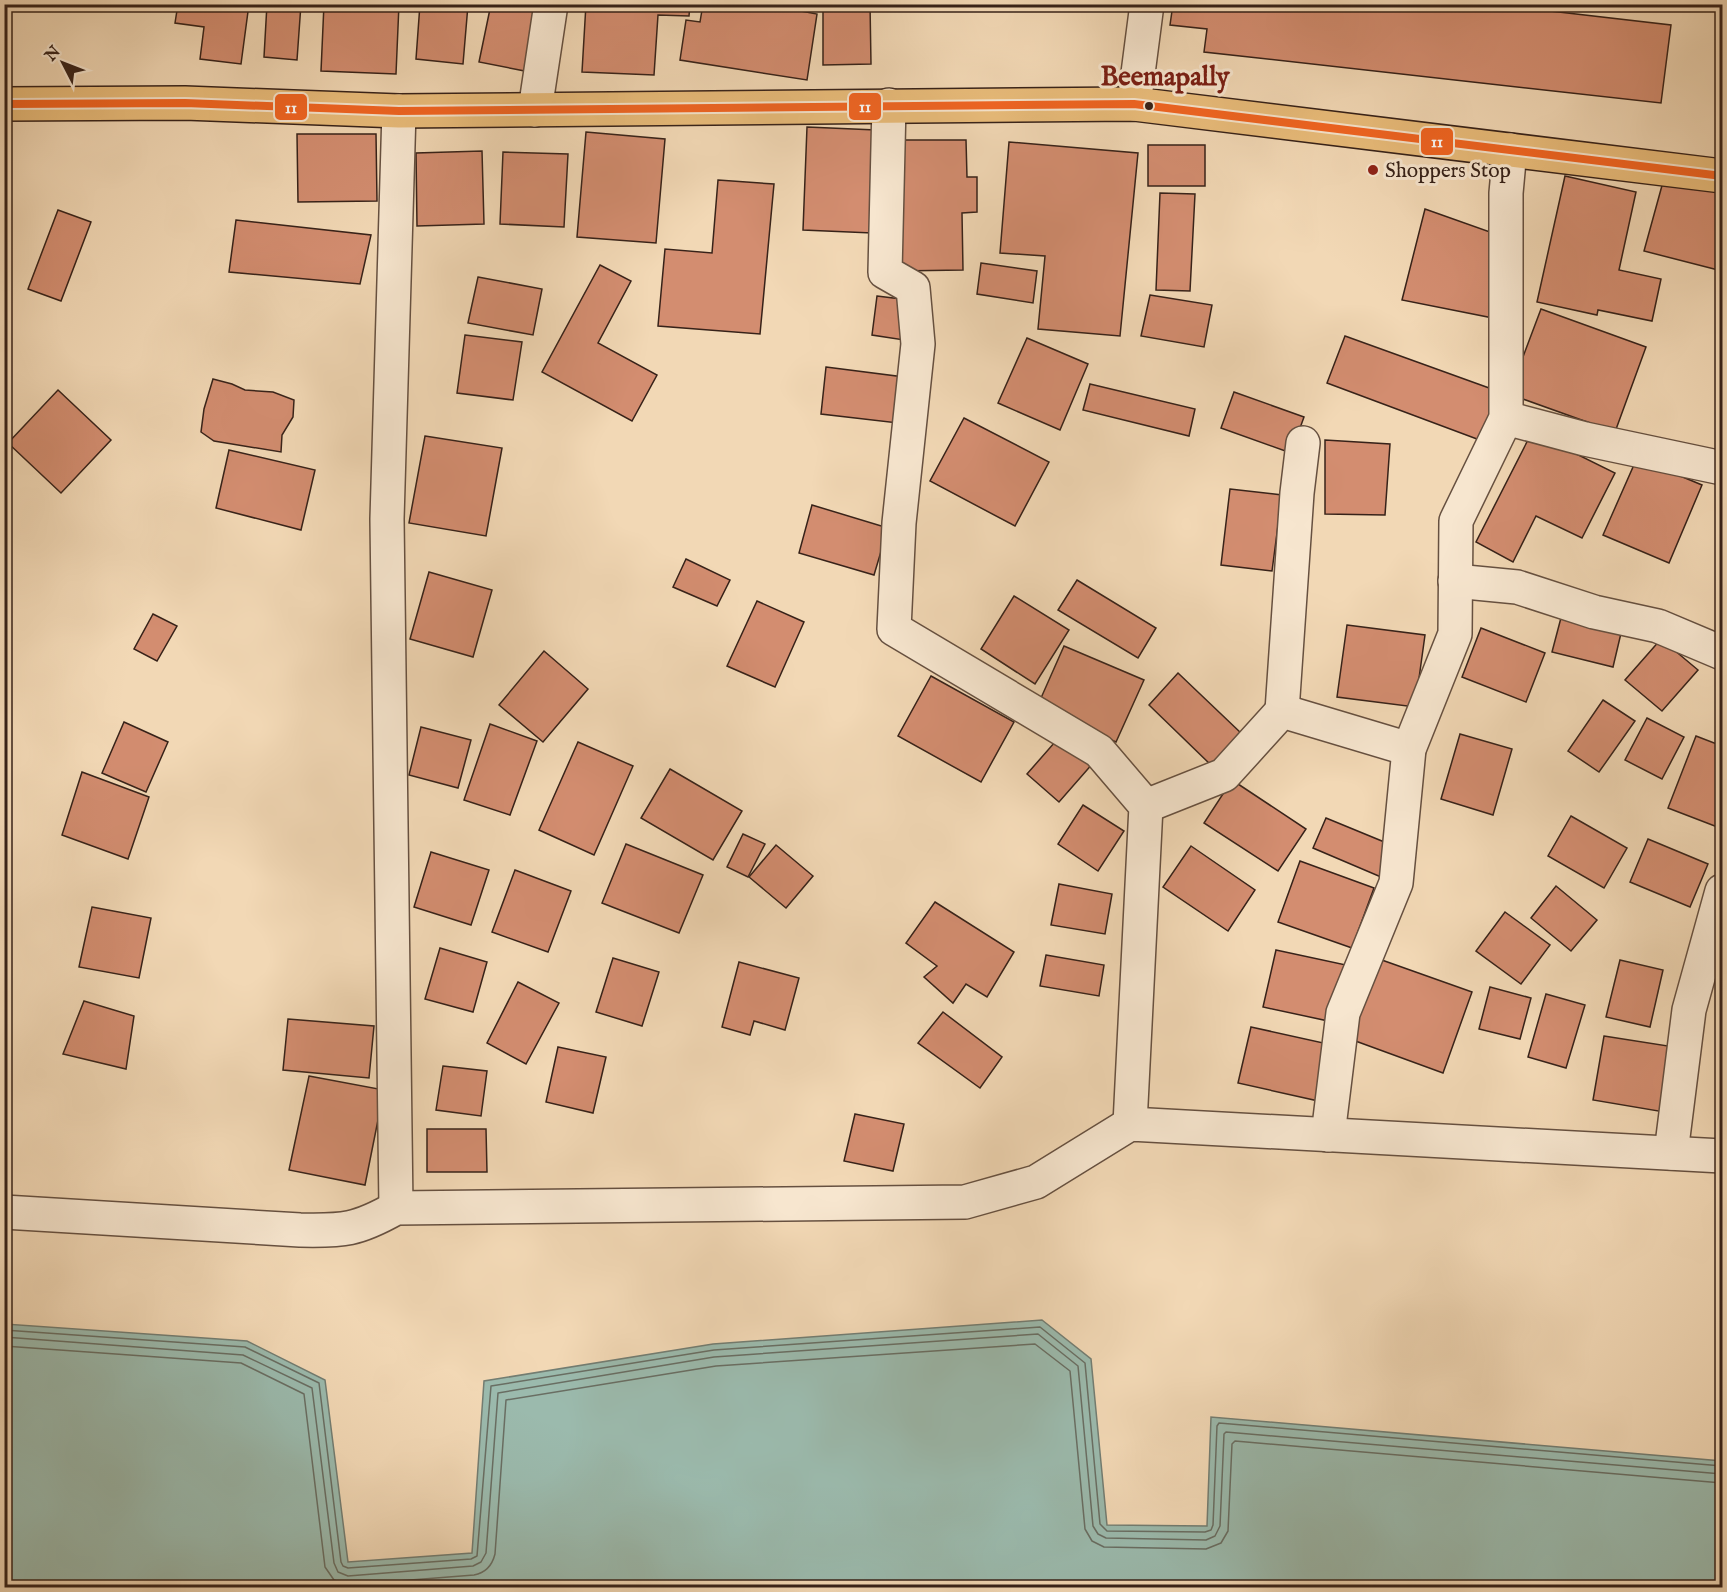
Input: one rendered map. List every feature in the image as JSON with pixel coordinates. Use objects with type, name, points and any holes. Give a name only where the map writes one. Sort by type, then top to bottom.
[{"type":"main road","points":[[4,104],[185,103],[399,111],[1134,104],[1722,176]]},
{"type":"street","points":[[535,110],[551,4]]},
{"type":"street","points":[[1134,104],[1147,4]]},
{"type":"street","points":[[889,105],[885,272],[913,288],[918,344],[899,523],[894,629],[1099,751],[1146,806],[1130,1124]]},
{"type":"street","points":[[396,1208],[387,519],[399,111]]},
{"type":"street","points":[[1329,1135],[1344,1013],[1396,883],[1409,749],[1455,634],[1456,520],[1506,418],[1506,193],[1510,150]]},
{"type":"street","points":[[1506,418],[1616,446],[1722,468]]},
{"type":"street","points":[[1146,806],[1224,775],[1282,711],[1297,493],[1303,443]]},
{"type":"street","points":[[1455,581],[1517,587],[1594,612],[1658,626],[1722,653]]},
{"type":"street","points":[[1282,711],[1409,749]]},
{"type":"street","points":[[1671,1153],[1689,1011],[1722,891]]},
{"type":"street","points":[[4,1212],[340,1231],[369,1223],[396,1208],[965,1202],[1036,1182],[1130,1124],[1722,1156]]},
{"type":"water","points":[[1042,1320],[1091,1359],[1107,1525],[1207,1526],[1211,1417],[1722,1461],[1722,1587],[5,1587],[5,1324],[247,1341],[325,1380],[348,1562],[472,1553],[484,1381],[713,1344]]},
{"type":"building","points":[[178,4],[249,4],[241,64],[200,59],[204,27],[175,23]]},
{"type":"building","points":[[267,4],[301,4],[297,60],[264,57]]},
{"type":"building","points":[[324,4],[399,4],[396,74],[321,71]]},
{"type":"building","points":[[420,4],[468,5],[463,64],[416,59]]},
{"type":"building","points":[[491,4],[544,4],[530,72],[479,62]]},
{"type":"building","points":[[586,4],[690,4],[689,16],[658,15],[654,75],[582,72]]},
{"type":"building","points":[[703,4],[763,4],[817,14],[807,80],[680,60],[686,20],[700,22]]},
{"type":"building","points":[[823,4],[870,4],[871,64],[823,65]]},
{"type":"building","points":[[1173,4],[1490,4],[1671,25],[1661,103],[1204,52],[1207,29],[1170,25]]},
{"type":"building","points":[[807,127],[876,130],[872,233],[803,230]]},
{"type":"building","points":[[586,132],[665,139],[656,243],[577,237]]},
{"type":"building","points":[[297,134],[376,134],[377,201],[298,202]]},
{"type":"building","points":[[896,140],[966,140],[967,177],[977,177],[977,212],[962,213],[963,270],[897,271]]},
{"type":"building","points":[[1009,142],[1138,153],[1120,336],[1038,329],[1045,256],[1000,253]]},
{"type":"building","points":[[1148,145],[1205,145],[1205,186],[1148,186]]},
{"type":"building","points":[[482,151],[484,224],[417,226],[416,153]]},
{"type":"building","points":[[503,152],[568,154],[564,227],[500,224]]},
{"type":"building","points":[[1666,171],[1722,186],[1722,271],[1644,251]]},
{"type":"building","points":[[1565,176],[1636,192],[1619,270],[1661,279],[1652,321],[1598,310],[1597,315],[1537,302]]},
{"type":"building","points":[[718,180],[774,184],[760,334],[658,326],[665,249],[712,253]]},
{"type":"building","points":[[1160,193],[1195,194],[1190,291],[1156,290]]},
{"type":"building","points":[[1425,209],[1490,232],[1493,318],[1402,300]]},
{"type":"building","points":[[58,210],[91,222],[61,301],[28,289]]},
{"type":"building","points":[[236,220],[371,235],[360,284],[229,272]]},
{"type":"building","points":[[981,263],[1037,271],[1033,303],[977,294]]},
{"type":"building","points":[[600,265],[631,281],[598,343],[657,375],[632,421],[542,372]]},
{"type":"building","points":[[478,277],[542,289],[533,335],[468,323]]},
{"type":"building","points":[[1150,295],[1212,305],[1204,347],[1141,336]]},
{"type":"building","points":[[877,296],[909,300],[904,340],[872,335]]},
{"type":"building","points":[[1541,309],[1646,347],[1615,432],[1509,394]]},
{"type":"building","points":[[465,335],[522,342],[513,400],[457,393]]},
{"type":"building","points":[[1345,336],[1503,393],[1485,442],[1327,383]]},
{"type":"building","points":[[1027,338],[1088,364],[1060,430],[998,403]]},
{"type":"building","points":[[826,367],[904,377],[898,423],[821,414]]},
{"type":"building","points":[[213,379],[245,390],[273,392],[294,400],[293,417],[282,435],[281,452],[214,441],[201,432],[204,409]]},
{"type":"building","points":[[1090,384],[1195,409],[1189,436],[1083,410]]},
{"type":"building","points":[[58,390],[111,440],[61,493],[8,443]]},
{"type":"building","points":[[1234,392],[1304,417],[1291,453],[1221,428]]},
{"type":"building","points":[[964,418],[1049,462],[1015,526],[930,481]]},
{"type":"building","points":[[1532,432],[1615,473],[1582,538],[1536,516],[1513,562],[1476,542]]},
{"type":"building","points":[[425,436],[502,448],[486,536],[409,523]]},
{"type":"building","points":[[1325,440],[1390,444],[1385,515],[1325,514]]},
{"type":"building","points":[[229,450],[315,470],[301,530],[216,508]]},
{"type":"building","points":[[1637,458],[1702,485],[1669,563],[1603,535]]},
{"type":"building","points":[[1230,489],[1282,495],[1272,571],[1221,565]]},
{"type":"building","points":[[812,505],[888,528],[874,575],[799,553]]},
{"type":"building","points":[[686,559],[730,580],[717,606],[673,587]]},
{"type":"building","points":[[429,572],[492,590],[473,657],[410,639]]},
{"type":"building","points":[[1077,580],[1156,628],[1138,658],[1058,610]]},
{"type":"building","points":[[1014,596],[1069,630],[1035,684],[981,649]]},
{"type":"building","points":[[757,601],[804,622],[775,687],[727,666]]},
{"type":"building","points":[[153,614],[177,626],[157,661],[134,649]]},
{"type":"building","points":[[1562,614],[1622,629],[1613,667],[1552,652]]},
{"type":"building","points":[[1347,625],[1425,635],[1415,707],[1337,697]]},
{"type":"building","points":[[1481,628],[1545,653],[1526,702],[1462,677]]},
{"type":"building","points":[[1661,639],[1698,670],[1662,711],[1625,680]]},
{"type":"building","points":[[1064,646],[1144,680],[1116,742],[1037,707]]},
{"type":"building","points":[[544,651],[588,689],[543,742],[499,705]]},
{"type":"building","points":[[1178,673],[1242,734],[1212,766],[1149,705]]},
{"type":"building","points":[[931,676],[1014,722],[981,782],[898,736]]},
{"type":"building","points":[[1603,700],[1635,721],[1599,772],[1568,751]]},
{"type":"building","points":[[1647,718],[1684,737],[1662,779],[1625,760]]},
{"type":"building","points":[[124,722],[168,742],[146,792],[102,773]]},
{"type":"building","points":[[490,724],[537,741],[510,815],[464,800]]},
{"type":"building","points":[[421,727],[471,740],[458,788],[409,775]]},
{"type":"building","points":[[1062,734],[1094,762],[1059,802],[1027,774]]},
{"type":"building","points":[[1460,734],[1512,749],[1493,815],[1441,799]]},
{"type":"building","points":[[1696,736],[1722,746],[1722,823],[1720,828],[1668,808]]},
{"type":"building","points":[[578,742],[633,766],[594,855],[539,830]]},
{"type":"building","points":[[670,769],[742,811],[713,860],[641,818]]},
{"type":"building","points":[[82,772],[149,797],[128,859],[62,835]]},
{"type":"building","points":[[1232,780],[1306,829],[1278,871],[1204,823]]},
{"type":"building","points":[[1083,805],[1124,831],[1098,871],[1058,844]]},
{"type":"building","points":[[1571,816],[1627,848],[1604,888],[1548,856]]},
{"type":"building","points":[[1326,818],[1394,846],[1381,877],[1313,848]]},
{"type":"building","points":[[743,834],[765,844],[748,877],[727,867]]},
{"type":"building","points":[[1648,839],[1708,864],[1690,907],[1630,882]]},
{"type":"building","points":[[626,844],[703,875],[679,933],[602,903]]},
{"type":"building","points":[[776,845],[813,876],[786,908],[749,877]]},
{"type":"building","points":[[1191,846],[1255,890],[1228,931],[1163,887]]},
{"type":"building","points":[[431,852],[489,870],[471,925],[414,907]]},
{"type":"building","points":[[1300,861],[1374,888],[1352,948],[1278,922]]},
{"type":"building","points":[[515,870],[571,891],[548,952],[492,932]]},
{"type":"building","points":[[1059,884],[1112,894],[1105,934],[1051,925]]},
{"type":"building","points":[[1556,886],[1597,920],[1571,951],[1531,918]]},
{"type":"building","points":[[935,902],[1014,952],[987,997],[966,984],[953,1003],[924,977],[937,966],[906,943]]},
{"type":"building","points":[[92,907],[151,918],[139,978],[79,967]]},
{"type":"building","points":[[1505,912],[1550,945],[1521,984],[1476,951]]},
{"type":"building","points":[[440,948],[487,962],[473,1012],[425,999]]},
{"type":"building","points":[[1276,950],[1346,965],[1333,1022],[1263,1007]]},
{"type":"building","points":[[1046,955],[1104,965],[1099,996],[1040,986]]},
{"type":"building","points":[[613,958],[659,972],[642,1026],[596,1012]]},
{"type":"building","points":[[1379,959],[1472,992],[1443,1073],[1350,1039]]},
{"type":"building","points":[[1620,960],[1663,970],[1650,1027],[1606,1017]]},
{"type":"building","points":[[739,962],[799,978],[785,1030],[754,1021],[750,1035],[722,1027]]},
{"type":"building","points":[[518,982],[559,1003],[526,1064],[487,1043]]},
{"type":"building","points":[[1490,987],[1531,998],[1520,1039],[1479,1029]]},
{"type":"building","points":[[1546,994],[1585,1005],[1566,1068],[1528,1057]]},
{"type":"building","points":[[84,1001],[134,1016],[126,1069],[63,1054]]},
{"type":"building","points":[[943,1012],[1002,1057],[980,1088],[918,1043]]},
{"type":"building","points":[[288,1019],[374,1026],[369,1078],[283,1070]]},
{"type":"building","points":[[1251,1027],[1337,1046],[1323,1102],[1238,1083]]},
{"type":"building","points":[[1604,1036],[1681,1048],[1670,1113],[1593,1100]]},
{"type":"building","points":[[558,1047],[606,1057],[593,1113],[546,1102]]},
{"type":"building","points":[[443,1066],[487,1071],[481,1116],[436,1110]]},
{"type":"building","points":[[309,1076],[384,1090],[365,1185],[289,1170]]},
{"type":"building","points":[[855,1114],[904,1124],[893,1171],[844,1161]]},
{"type":"building","points":[[427,1129],[486,1129],[487,1172],[427,1172]]},
{"type":"transit line","name":"11","points":[[4,104],[185,103],[399,111],[1134,104],[1722,176]]},
{"type":"place","name":"Shoppers Stop","points":[[1373,170]]},
{"type":"district","name":"Beemapally","points":[[1165,76]]}]
